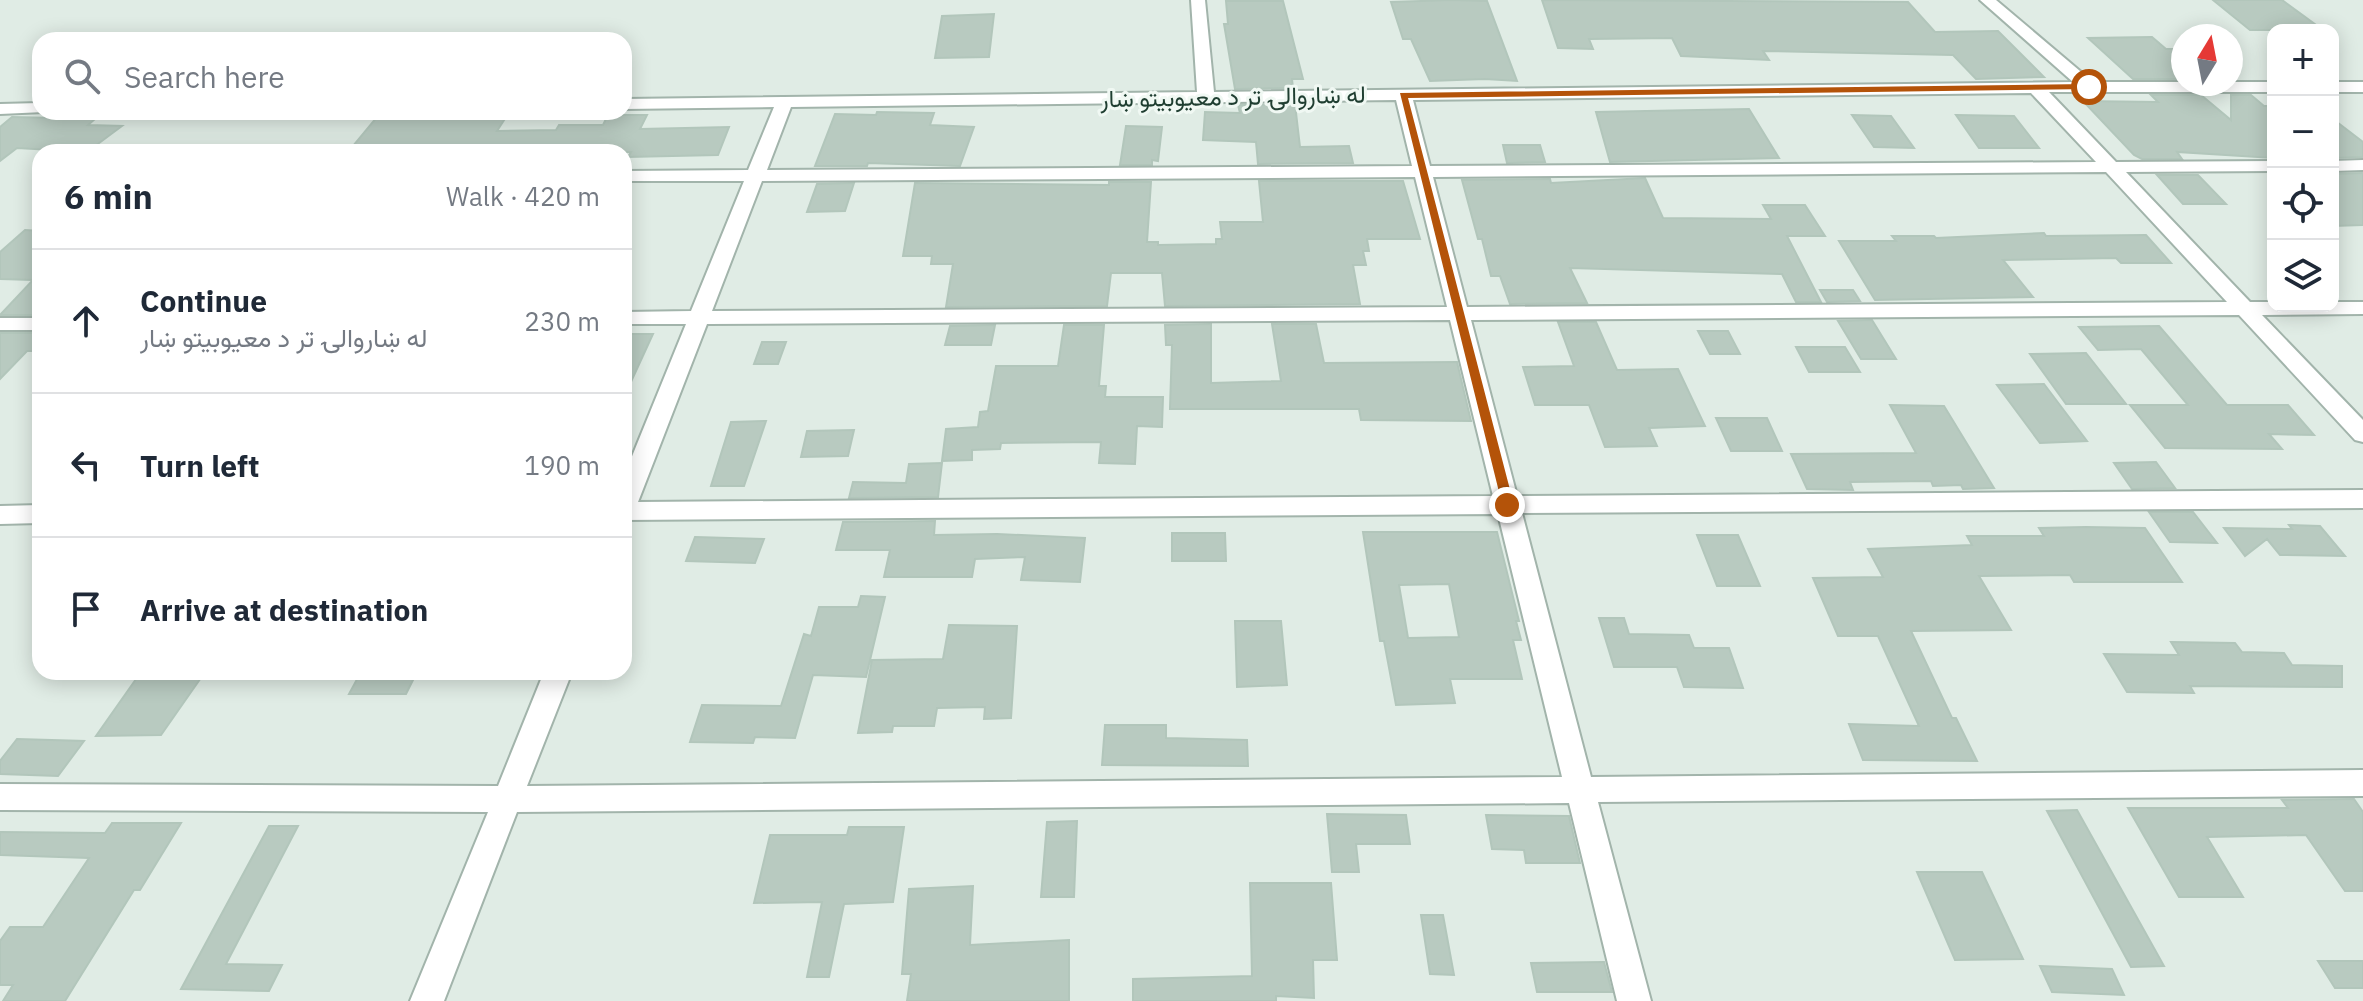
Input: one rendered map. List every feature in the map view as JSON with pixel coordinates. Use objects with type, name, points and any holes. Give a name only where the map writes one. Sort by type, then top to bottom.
[{"type":"street","points":[[1198,0],[1206,98]]},
{"type":"street","points":[[1987,0],[2089,87]]},
{"type":"street","name":"له ښاروالۍ تر د معیوبیتو ښار","points":[[632,104],[2267,87]]},
{"type":"street","points":[[2339,87],[2363,87]]},
{"type":"street","points":[[2036,88],[2363,434]]},
{"type":"street","points":[[1403,95],[1634,1001]]},
{"type":"street","points":[[632,487],[784,103]]},
{"type":"street","points":[[2,110],[32,108]]},
{"type":"street","points":[[2339,166],[2363,165]]},
{"type":"street","points":[[632,176],[2267,166]]},
{"type":"street","points":[[632,318],[2363,308]]},
{"type":"street","points":[[0,324],[32,324]]},
{"type":"street","points":[[632,508],[2363,499]]},
{"type":"street","points":[[0,515],[32,514]]},
{"type":"street","points":[[427,1001],[555,680]]},
{"type":"street","points":[[0,797],[507,799],[2363,783]]},
{"type":"building","points":[[1542,0],[1908,2],[1935,32],[1998,31],[2044,77],[1976,79],[1953,55],[1763,51],[1769,60],[1681,56],[1672,38],[1589,39],[1593,49],[1558,48]]},
{"type":"building","points":[[2213,0],[2282,0],[2315,24],[2267,24],[2267,30],[2250,30]]},
{"type":"building","points":[[1226,1],[1283,1],[1303,79],[1292,79],[1293,88],[1235,89],[1224,24],[1228,24]]},
{"type":"building","points":[[1487,1],[1517,81],[1430,81],[1411,39],[1403,39],[1391,2]]},
{"type":"building","points":[[994,14],[989,57],[935,58],[942,16]]},
{"type":"building","points":[[2152,37],[2166,49],[2171,49],[2171,79],[2133,79],[2088,38]]},
{"type":"building","points":[[2151,95],[2202,96],[2231,120],[2231,96],[2251,95],[2267,106],[2267,158],[2177,152],[2182,159],[2142,159],[2134,155],[2083,101],[2158,102]]},
{"type":"building","points":[[1295,104],[1300,147],[1349,146],[1353,163],[1258,164],[1256,142],[1203,140],[1205,112],[1240,113],[1238,105]]},
{"type":"building","points":[[1749,109],[1779,158],[1610,162],[1596,112]]},
{"type":"building","points":[[877,112],[934,113],[930,125],[974,127],[960,166],[868,163],[867,166],[815,166],[835,114],[876,115]]},
{"type":"building","points":[[632,115],[647,115],[640,129],[729,127],[718,155],[632,157],[632,144],[355,144],[375,120],[504,120],[497,131],[556,130],[559,125],[603,125],[606,120],[632,120]]},
{"type":"building","points":[[1852,115],[1891,116],[1914,148],[1874,147]]},
{"type":"building","points":[[1956,115],[2014,116],[2039,148],[1979,148]]},
{"type":"building","points":[[12,117],[94,120],[88,125],[122,126],[98,144],[32,144],[32,149],[17,148],[0,161],[0,127]]},
{"type":"building","points":[[2339,124],[2363,142],[2363,157],[2339,158]]},
{"type":"building","points":[[1126,126],[1162,127],[1158,161],[1152,160],[1152,165],[1120,165]]},
{"type":"building","points":[[1503,145],[1540,145],[1545,162],[1507,163]]},
{"type":"building","points":[[2363,173],[2363,225],[2339,226],[2339,174]]},
{"type":"building","points":[[2157,175],[2198,175],[2226,204],[2183,204]]},
{"type":"building","points":[[1645,178],[1663,218],[1771,219],[1763,205],[1805,205],[1825,236],[1787,236],[1821,302],[1796,302],[1782,274],[1570,268],[1587,303],[1510,304],[1500,276],[1491,276],[1462,180],[1550,179],[1551,183]]},
{"type":"building","points":[[1259,181],[1403,181],[1420,239],[1367,239],[1369,251],[1363,251],[1366,265],[1353,265],[1360,304],[1165,306],[1162,273],[1111,273],[1107,306],[946,307],[953,264],[931,264],[932,256],[903,256],[915,183],[1109,185],[1109,182],[1151,182],[1147,242],[1158,242],[1158,245],[1216,244],[1216,239],[1222,239],[1220,222],[1263,222]]},
{"type":"building","points":[[854,183],[845,211],[807,212],[817,184]]},
{"type":"building","points":[[25,230],[32,230],[32,280],[0,279],[0,252]]},
{"type":"building","points":[[2044,233],[2046,236],[2146,235],[2171,263],[2121,263],[2116,258],[2003,260],[2033,297],[1875,300],[1839,241],[1896,241],[1892,236],[1936,238]]},
{"type":"building","points":[[32,281],[32,315],[0,315]]},
{"type":"building","points":[[1820,290],[1853,290],[1860,301],[1827,302]]},
{"type":"building","points":[[1872,320],[1896,359],[1861,359],[1838,321]]},
{"type":"building","points":[[1558,322],[1596,322],[1617,370],[1678,369],[1705,426],[1649,428],[1657,446],[1605,447],[1589,405],[1535,405],[1523,367],[1574,366]]},
{"type":"building","points":[[1211,324],[1211,383],[1281,381],[1272,324],[1316,324],[1324,363],[1457,362],[1471,421],[1361,420],[1359,409],[1170,409],[1172,345],[1166,345],[1165,325]]},
{"type":"building","points":[[995,325],[991,345],[945,345],[950,326]]},
{"type":"building","points":[[1064,325],[1104,325],[1099,386],[1106,386],[1105,397],[1163,397],[1162,427],[1137,426],[1135,464],[1099,463],[1101,442],[1001,443],[1000,449],[972,450],[972,460],[942,461],[946,429],[978,427],[980,412],[988,411],[996,366],[1058,366]]},
{"type":"building","points":[[2159,326],[2227,405],[2288,405],[2314,435],[2269,434],[2282,449],[2165,448],[2130,405],[2188,405],[2141,349],[2098,350],[2079,327]]},
{"type":"building","points":[[1698,331],[1728,331],[1740,354],[1710,354]]},
{"type":"building","points":[[0,333],[32,333],[32,351],[27,351],[0,379]]},
{"type":"building","points":[[632,334],[653,334],[632,380]]},
{"type":"building","points":[[762,342],[786,342],[778,364],[754,364]]},
{"type":"building","points":[[1796,347],[1845,347],[1860,372],[1809,372]]},
{"type":"building","points":[[2086,353],[2126,404],[2066,404],[2030,354]]},
{"type":"building","points":[[2044,384],[2087,441],[2040,443],[1997,385]]},
{"type":"building","points":[[1890,405],[1944,406],[1994,488],[1933,486],[1931,481],[1850,482],[1853,490],[1807,489],[1791,454],[1916,453]]},
{"type":"building","points":[[1716,418],[1767,418],[1782,451],[1731,451]]},
{"type":"building","points":[[766,421],[744,486],[711,486],[731,422]]},
{"type":"building","points":[[854,430],[848,456],[801,457],[807,431]]},
{"type":"building","points":[[2156,462],[2175,488],[2132,489],[2114,463]]},
{"type":"building","points":[[942,463],[938,497],[849,498],[853,482],[906,483],[909,464]]},
{"type":"building","points":[[2149,512],[2193,512],[2217,543],[2170,542]]},
{"type":"building","points":[[935,521],[934,535],[1085,538],[1080,582],[1021,580],[1025,557],[975,559],[972,577],[884,577],[890,550],[836,550],[843,522]]},
{"type":"building","points":[[2289,525],[2320,526],[2345,556],[2280,555],[2267,539],[2245,556],[2224,528],[2292,529]]},
{"type":"building","points":[[2039,528],[2145,528],[2182,582],[2074,582],[2070,575],[1979,576],[2011,630],[1911,631],[1952,718],[1956,718],[1977,761],[1863,760],[1849,724],[1919,726],[1878,636],[1838,636],[1813,578],[1883,577],[1868,549],[1972,545],[1967,536],[2044,536]]},
{"type":"building","points":[[1363,532],[1497,532],[1519,621],[1516,621],[1521,640],[1513,640],[1522,679],[1450,679],[1455,703],[1396,705],[1384,641],[1380,641]],"holes":[[[1449,584],[1459,637],[1408,638],[1399,585]]]},
{"type":"building","points":[[1172,533],[1225,533],[1226,561],[1172,561]]},
{"type":"building","points":[[1697,535],[1738,535],[1760,586],[1717,586]]},
{"type":"building","points":[[695,537],[764,539],[755,563],[686,561]]},
{"type":"building","points":[[861,596],[885,597],[866,677],[813,675],[795,738],[755,737],[753,743],[690,742],[702,705],[781,706],[804,634],[811,636],[819,607],[858,607]]},
{"type":"building","points":[[1599,618],[1624,618],[1629,634],[1689,635],[1694,648],[1729,648],[1743,688],[1684,687],[1677,667],[1614,667]]},
{"type":"building","points":[[1235,621],[1281,621],[1287,685],[1237,687]]},
{"type":"building","points":[[949,625],[1017,626],[1011,718],[984,719],[985,707],[937,708],[934,726],[893,726],[892,732],[858,733],[872,660],[943,659]]},
{"type":"building","points":[[2171,642],[2235,643],[2242,652],[2284,653],[2292,665],[2342,666],[2342,687],[2190,686],[2194,693],[2127,692],[2104,654],[2179,655]]},
{"type":"building","points":[[135,680],[199,680],[161,735],[96,736]]},
{"type":"building","points":[[357,680],[413,680],[406,694],[349,694]]},
{"type":"building","points":[[1105,725],[1166,725],[1166,738],[1247,740],[1248,766],[1102,765]]},
{"type":"building","points":[[17,739],[84,741],[58,776],[0,774],[0,761]]},
{"type":"building","points":[[2354,799],[2363,812],[2363,891],[2345,891],[2306,835],[2207,837],[2243,897],[2179,897],[2128,808],[2288,808],[2282,800]]},
{"type":"building","points":[[2077,810],[2164,966],[2131,967],[2047,811]]},
{"type":"building","points":[[1327,814],[1406,815],[1410,844],[1356,844],[1359,872],[1332,872]]},
{"type":"building","points":[[1486,815],[1569,816],[1580,863],[1526,863],[1524,850],[1492,849]]},
{"type":"building","points":[[1077,821],[1074,897],[1041,897],[1047,822]]},
{"type":"building","points":[[112,823],[181,823],[140,890],[134,890],[65,1001],[3,1001],[13,985],[0,985],[0,941],[10,927],[43,927],[89,858],[0,855],[0,832],[105,833]]},
{"type":"building","points":[[269,826],[298,826],[226,964],[282,965],[269,991],[181,989]]},
{"type":"building","points":[[849,827],[904,827],[893,902],[844,904],[829,977],[807,977],[822,902],[754,903],[770,835],[847,835]]},
{"type":"building","points":[[1917,872],[1982,872],[2023,959],[1955,960]]},
{"type":"building","points":[[1250,883],[1331,883],[1337,960],[1313,960],[1314,998],[1276,996],[1276,1001],[1133,1001],[1133,979],[1252,976]]},
{"type":"building","points":[[973,886],[970,945],[1069,940],[1069,1001],[907,1001],[911,974],[902,974],[909,889]]},
{"type":"building","points":[[1421,915],[1443,915],[1454,975],[1430,974]]},
{"type":"building","points":[[2318,961],[2363,961],[2363,988],[2335,988]]},
{"type":"building","points":[[1604,962],[1612,992],[1537,992],[1531,963]]},
{"type":"building","points":[[2040,966],[2112,969],[2124,995],[2052,992]]},
{"type":"route","points":[[1507,505],[1403,95],[2089,87]]}]
